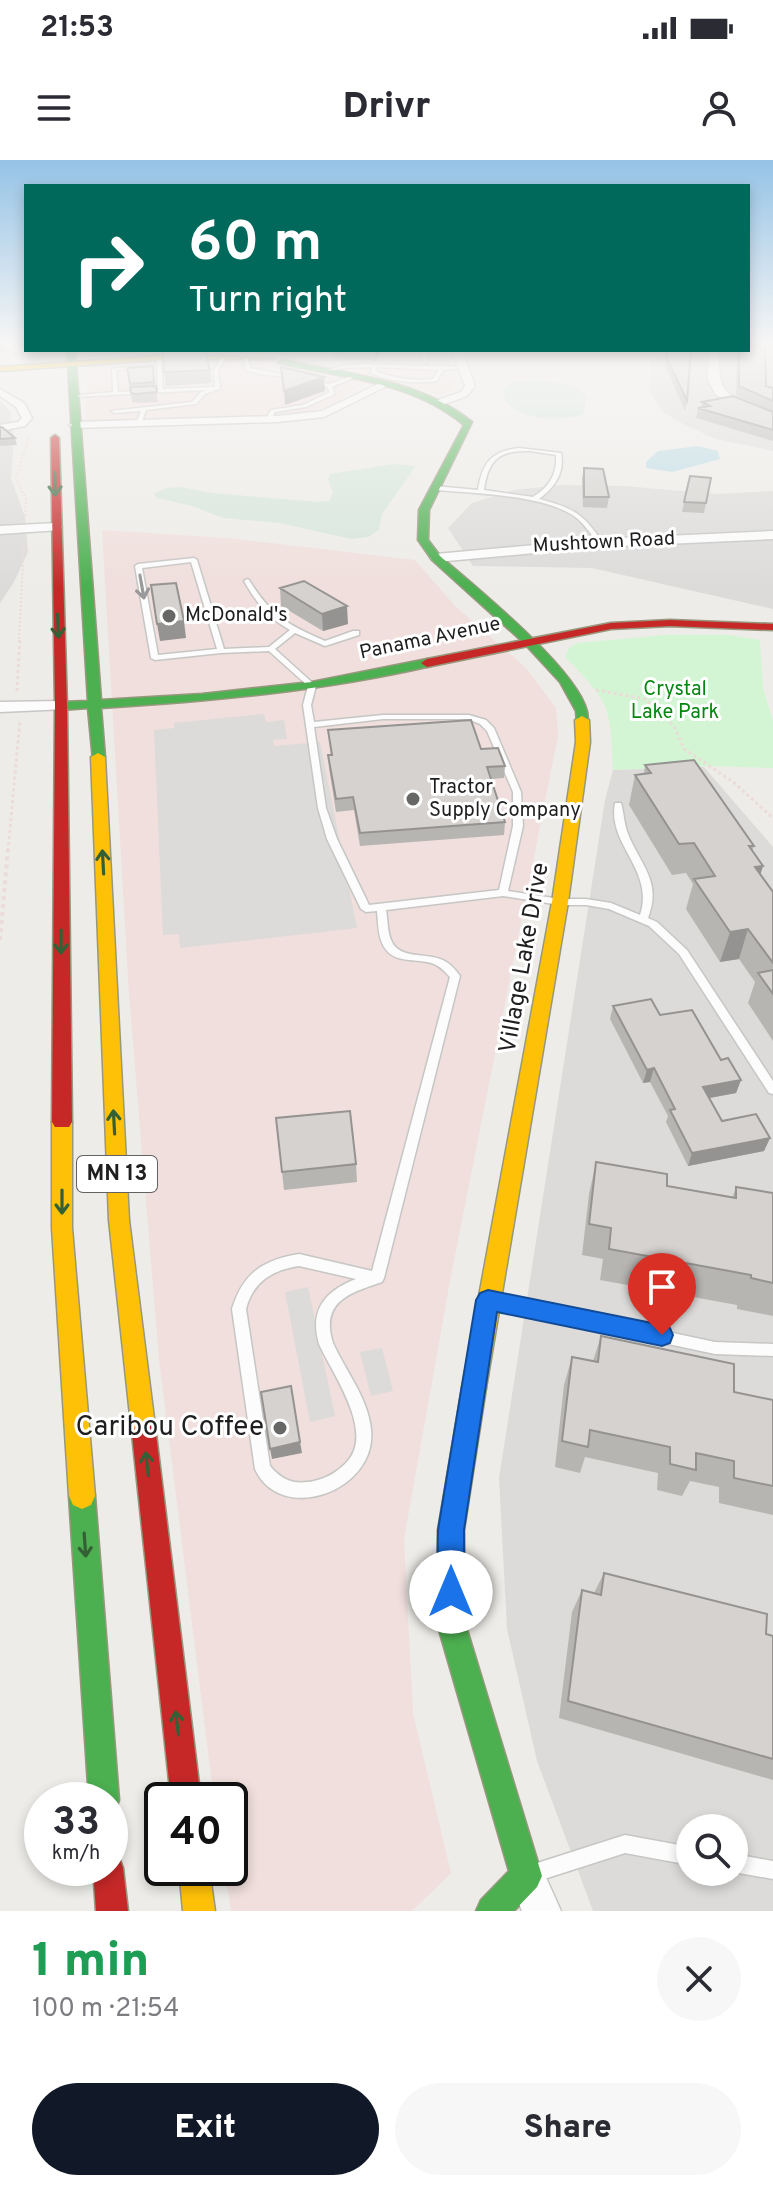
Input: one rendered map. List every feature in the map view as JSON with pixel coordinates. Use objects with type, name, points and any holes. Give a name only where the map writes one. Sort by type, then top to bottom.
[{"type":"main road","name":"MN 13","points":[[55,424],[61,706],[62,1228],[103,1782]]},
{"type":"main road","points":[[436,558],[423,540],[424,510],[469,424]]},
{"type":"main road","name":"MN 13","points":[[74,425],[95,704],[119,1220],[184,1782]]},
{"type":"main road","name":"Village Lake Drive","points":[[436,558],[528,640],[570,689],[582,711],[583,742],[560,902],[488,1300],[451,1530],[451,1623],[526,1876]]},
{"type":"main road","name":"Panama Avenue","points":[[61,706],[202,698],[312,686],[528,640],[611,626],[670,623],[773,627]]},
{"type":"main road","points":[[492,1911],[526,1876]]},
{"type":"main road","points":[[110,1886],[112,1911]]},
{"type":"main road","points":[[196,1886],[199,1911]]},
{"type":"street","points":[[0,428],[21,424]]},
{"type":"street","points":[[74,425],[116,424]]},
{"type":"street","points":[[0,530],[56,527]]},
{"type":"street","name":"Mushtown Road","points":[[436,558],[600,543],[773,535]]},
{"type":"street","points":[[0,707],[61,706]]},
{"type":"street","points":[[526,1876],[542,1911]]},
{"type":"lane","points":[[481,492],[487,465],[503,450],[529,449],[559,454],[561,468],[549,491],[533,500]]},
{"type":"lane","points":[[435,488],[533,500],[572,512],[590,527],[600,543]]},
{"type":"lane","points":[[221,651],[194,560],[138,566],[155,658],[271,649],[294,630]]},
{"type":"lane","points":[[247,581],[259,604],[271,617],[294,630],[325,644],[356,633]]},
{"type":"lane","points":[[271,649],[312,686],[307,705],[316,778],[332,839],[366,909],[503,893],[611,906],[643,919],[669,936],[683,952],[773,1090]]},
{"type":"lane","points":[[310,725],[383,717],[469,717],[483,722],[491,730],[517,792],[518,826],[503,893]]},
{"type":"lane","points":[[618,805],[621,834],[648,887],[649,902],[643,919]]},
{"type":"lane","points":[[377,1278],[455,976],[448,965],[435,958],[404,957],[393,952],[387,943],[381,907]]},
{"type":"lane","points":[[299,1260],[377,1278],[349,1286],[325,1309],[321,1322],[327,1349],[361,1411],[365,1450],[358,1465],[346,1477],[332,1484],[302,1490],[278,1486],[267,1479],[263,1469],[239,1309],[246,1289],[253,1278],[283,1262],[299,1260]]},
{"type":"lane","points":[[488,1300],[554,1311],[715,1348],[773,1350]]},
{"type":"lane","points":[[526,1876],[625,1844],[676,1853]]},
{"type":"lane","points":[[748,1866],[773,1870]]},
{"type":"path","points":[[570,689],[608,691],[645,699],[674,726],[684,749],[732,781],[773,818]]},
{"type":"path","points":[[0,940],[20,726]]},
{"type":"shaded area","points":[[0,424],[12,424],[11,479],[25,517],[28,552],[0,603]]},
{"type":"shaded area","points":[[683,424],[773,424],[773,451],[716,439]]},
{"type":"shaded area","points":[[393,464],[416,466],[382,514],[379,530],[368,537],[351,539],[280,523],[223,518],[192,506],[157,498],[154,494],[166,488],[181,487],[212,493],[329,501],[333,493],[328,480],[330,474]]},
{"type":"shaded area","points":[[560,485],[624,486],[716,494],[773,491],[773,609],[592,568],[473,566],[448,528],[472,503],[514,490]]},
{"type":"shaded area","points":[[102,530],[229,538],[415,560],[455,606],[526,668],[556,708],[558,736],[450,1281],[404,1539],[413,1713],[451,1873],[412,1911],[231,1911],[227,1886],[248,1886],[248,1782],[212,1782],[159,1359],[129,994]]},
{"type":"shaded area","points":[[264,714],[266,722],[284,720],[287,739],[273,740],[274,746],[320,742],[357,928],[180,948],[179,934],[163,935],[154,730],[174,728],[174,723]]},
{"type":"shaded area","points":[[704,767],[773,847],[773,1911],[593,1911],[537,1761],[507,1629],[499,1478],[605,800],[613,770]]},
{"type":"shaded area","points":[[308,1287],[335,1416],[310,1422],[285,1292]]},
{"type":"shaded area","points":[[382,1348],[393,1391],[371,1396],[360,1352]]},
{"type":"green space","name":"Crystal Lake Park","points":[[665,635],[729,635],[760,640],[763,688],[773,721],[773,768],[707,766],[613,770],[611,732],[605,707],[600,696],[565,657],[569,648],[577,643]]},
{"type":"water","points":[[698,446],[718,451],[720,459],[672,472],[646,468],[646,462],[658,451]]},
{"type":"building","points":[[752,424],[773,424],[773,430]]},
{"type":"building","points":[[2,427],[15,438],[0,439]]},
{"type":"building","points":[[584,468],[603,469],[609,497],[584,497]]},
{"type":"building","points":[[690,476],[711,478],[706,503],[684,502]]},
{"type":"building","points":[[304,581],[347,606],[322,614],[280,588]]},
{"type":"building","points":[[176,583],[184,621],[157,624],[151,585]]},
{"type":"building","name":"Tractor Supply Company","points":[[471,720],[481,749],[498,748],[505,766],[487,767],[505,822],[360,833],[353,797],[336,799],[328,755],[332,755],[328,730]]},
{"type":"building","points":[[694,760],[754,846],[749,846],[763,866],[755,867],[773,892],[773,963],[748,929],[730,932],[694,879],[715,876],[694,843],[679,844],[635,775],[651,773],[645,765]]},
{"type":"building","points":[[773,970],[773,994],[758,973]]},
{"type":"building","points":[[651,999],[660,1015],[692,1010],[721,1060],[728,1058],[741,1080],[703,1087],[722,1121],[756,1114],[770,1138],[692,1153],[670,1110],[675,1109],[654,1068],[647,1070],[613,1006]]},
{"type":"building","points":[[350,1111],[356,1164],[282,1172],[276,1118]]},
{"type":"building","points":[[596,1162],[667,1174],[667,1186],[736,1198],[736,1187],[773,1193],[773,1283],[751,1278],[751,1275],[609,1249],[611,1228],[589,1224]]},
{"type":"building","points":[[601,1336],[734,1364],[734,1392],[773,1400],[773,1486],[734,1478],[734,1461],[696,1453],[696,1470],[670,1464],[670,1447],[590,1430],[588,1447],[562,1441],[572,1357],[598,1362]]},
{"type":"building","name":"Caribou Coffee","points":[[291,1386],[300,1442],[270,1449],[261,1392]]},
{"type":"building","points":[[604,1573],[767,1614],[766,1634],[773,1636],[773,1759],[568,1701],[582,1590],[601,1595]]},
{"type":"traffic: fast","points":[[76,424],[98,757]]},
{"type":"traffic: fast","points":[[469,424],[424,510],[423,540],[436,558],[528,640],[565,680],[582,711],[582,720]]},
{"type":"traffic: fast","points":[[61,706],[202,698],[312,686],[427,663]]},
{"type":"traffic: fast","points":[[474,1388],[451,1530],[451,1623],[526,1876],[492,1911]]},
{"type":"traffic: fast","points":[[82,1496],[103,1782]]},
{"type":"traffic: slow","points":[[474,1388],[560,902],[583,742],[582,720]]},
{"type":"traffic: slow","points":[[98,757],[119,1220],[144,1434]]},
{"type":"traffic: slow","points":[[62,1122],[62,1228],[82,1496]]},
{"type":"traffic: slow","points":[[196,1886],[199,1911]]},
{"type":"traffic: jam","points":[[55,438],[61,706],[62,1122]]},
{"type":"traffic: jam","points":[[427,663],[611,626],[670,623],[773,627]]},
{"type":"traffic: jam","points":[[144,1434],[184,1782]]},
{"type":"traffic: jam","points":[[110,1886],[112,1911]]},
{"type":"place","name":"McDonald's","points":[[169,616]]},
{"type":"place","name":"Tractor Supply Company","points":[[413,799]]},
{"type":"place","name":"Caribou Coffee","points":[[280,1428]]},
{"type":"route","points":[[451,1592],[451,1530],[462,1445],[488,1300],[662,1335]]}]
